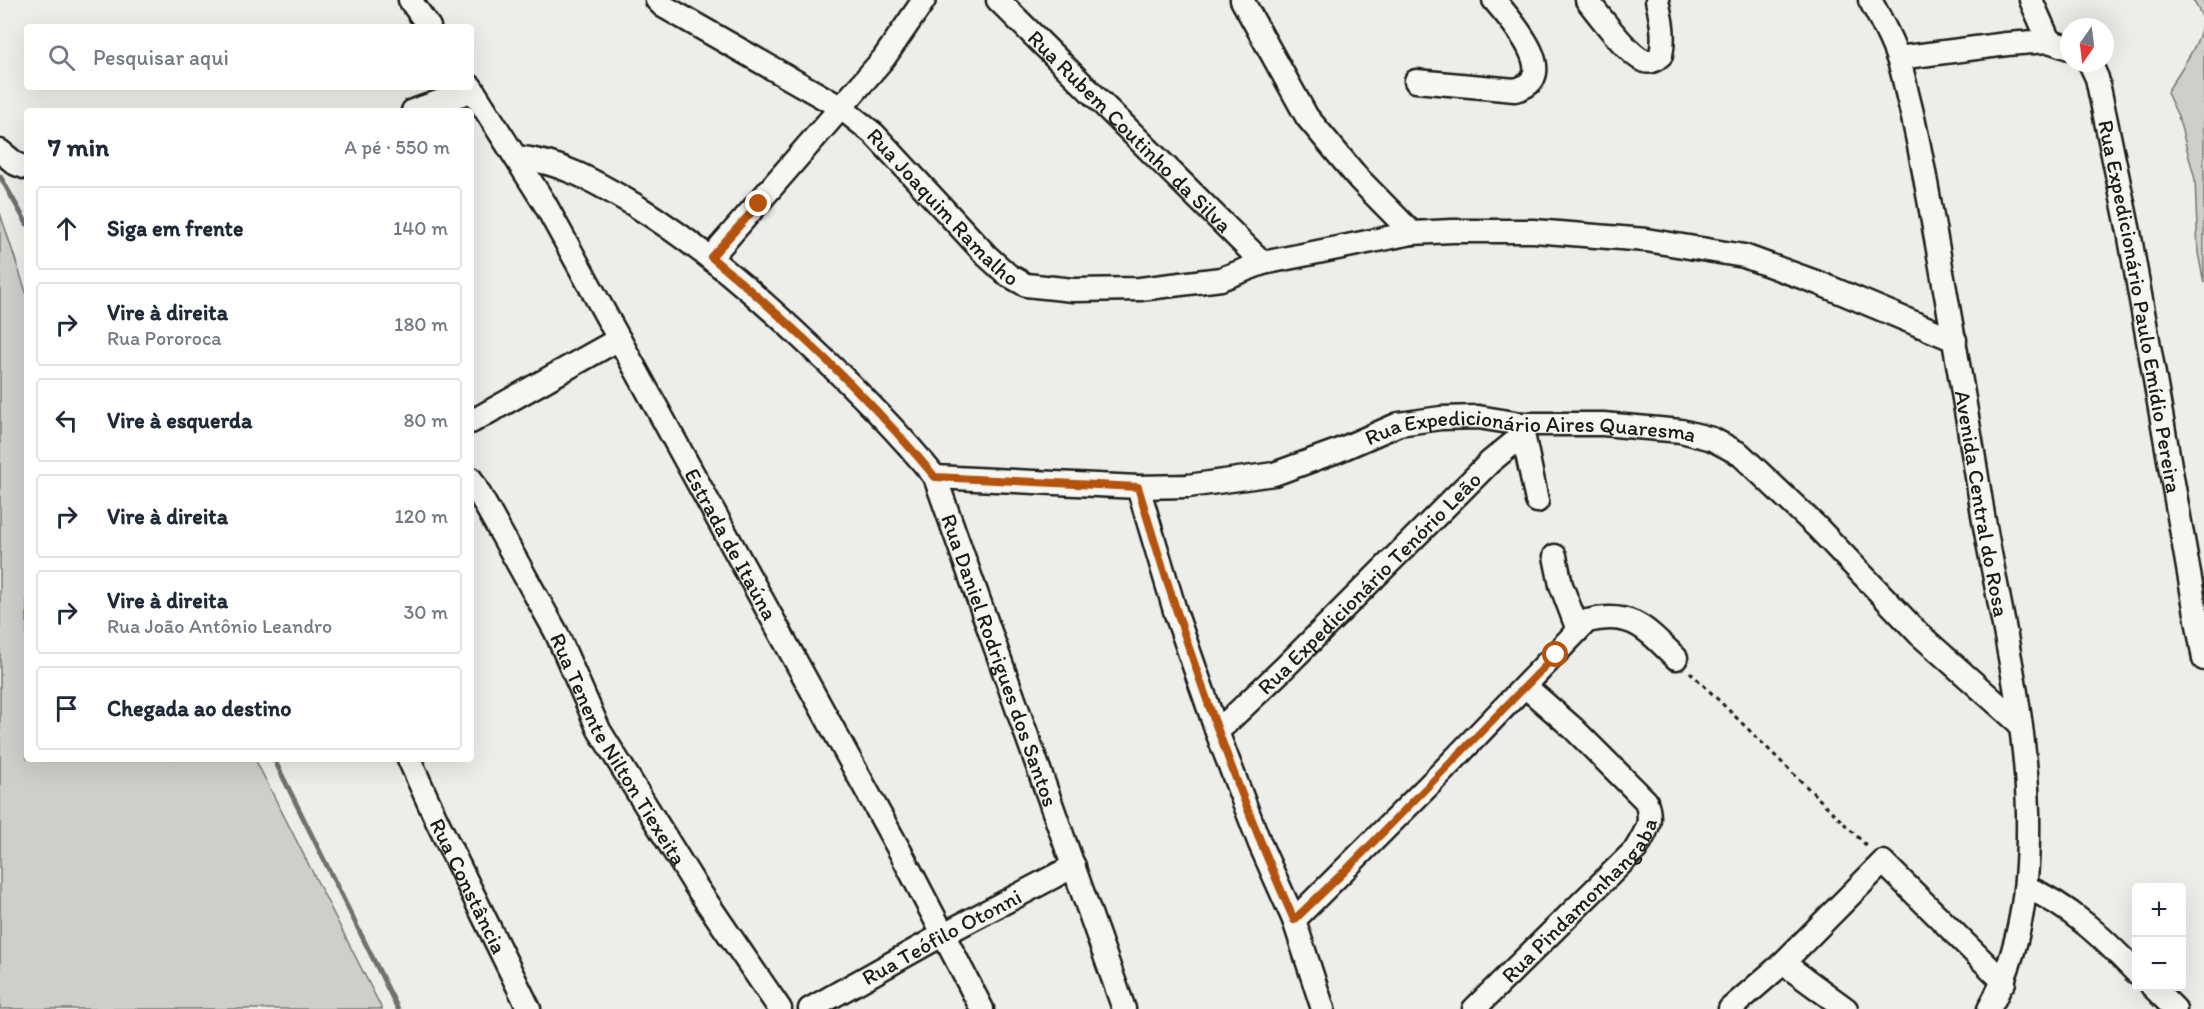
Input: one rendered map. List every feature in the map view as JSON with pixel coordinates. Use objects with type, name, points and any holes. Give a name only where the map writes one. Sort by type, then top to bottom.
[{"type":"street","points":[[410,0],[427,24]]},
{"type":"street","name":"Rua Joaquim Ramalho","points":[[657,0],[663,6],[840,107],[874,134],[987,256],[1008,275],[1026,285],[1073,290],[1140,289],[1221,279],[1263,263],[1412,233],[1534,231],[1646,240],[1744,256],[1821,284],[1955,340]]},
{"type":"street","points":[[711,257],[884,58],[924,0]]},
{"type":"street","name":"Rua Rubem Coutinho da Silva","points":[[998,0],[1263,263]]},
{"type":"street","points":[[1242,0],[1307,117],[1359,179],[1412,233]]},
{"type":"street","points":[[1416,81],[1515,90],[1525,88],[1532,82],[1535,75],[1534,59],[1527,42],[1494,0]]},
{"type":"street","points":[[1587,0],[1632,53],[1644,61],[1651,62],[1662,55],[1664,44],[1664,32],[1657,0]]},
{"type":"street","name":"Avenida Central do Rosa","points":[[1870,0],[1898,58],[1918,136],[1955,340],[2025,764],[2028,814],[2026,887],[2016,945],[2004,982],[1989,1009]]},
{"type":"street","points":[[2031,0],[2059,45]]},
{"type":"street","points":[[1898,58],[2007,44],[2059,45]]},
{"type":"street","name":"Rua Expedicionário Paulo Emídio Pereira","points":[[2094,72],[2129,232],[2204,658]]},
{"type":"street","points":[[421,108],[469,90]]},
{"type":"street","name":"Estrada de Itaúna","points":[[473,90],[516,157],[618,339],[902,855],[982,1009]]},
{"type":"street","points":[[3,154],[24,167]]},
{"type":"street","name":"Rua Daniel Rodrigues dos Santos","points":[[516,157],[536,159],[587,177],[656,218],[711,257],[759,297],[839,373],[912,449],[935,477],[1124,1009]]},
{"type":"street","points":[[474,420],[618,339]]},
{"type":"street","name":"Rua Expedicionário Aires Quaresma","points":[[935,477],[1138,487],[1188,486],[1274,474],[1337,451],[1399,424],[1442,418],[1478,417],[1522,429],[1603,423],[1680,431],[1712,440],[1740,454],[1817,528],[1919,634],[2020,724]]},
{"type":"street","points":[[1522,429],[1537,501]]},
{"type":"street","name":"Rua Expedicionário Tenório Leão","points":[[1217,732],[1284,668],[1522,429]]},
{"type":"street","name":"Rua Tenente Nilton Tiexeita","points":[[474,484],[556,632],[599,730],[695,885],[780,1009]]},
{"type":"street","points":[[1138,487],[1176,614],[1217,732],[1260,844],[1294,920],[1323,1009]]},
{"type":"street","points":[[1555,556],[1561,585],[1578,630]]},
{"type":"street","points":[[1294,920],[1526,687],[1587,621],[1617,616],[1634,622],[1654,636],[1676,658]]},
{"type":"street","name":"Rua Pindamonhangaba","points":[[1474,1009],[1636,849],[1646,832],[1650,815],[1646,801],[1574,729],[1526,687]]},
{"type":"street","name":"Rua Constância","points":[[410,762],[437,822],[530,1009]]},
{"type":"street","points":[[1730,1009],[1783,963],[1883,862],[2004,982]]},
{"type":"street","name":"Rua Teófilo Otonni","points":[[810,1009],[942,935],[1074,866]]},
{"type":"street","points":[[2026,887],[2062,905],[2113,948],[2132,968]]},
{"type":"street","points":[[1783,963],[1846,1009]]},
{"type":"street","points":[[2156,991],[2175,1009]]},
{"type":"path","points":[[1676,658],[1883,862]]},
{"type":"shaded area","points":[[2193,0],[2204,0],[2204,283],[2198,253],[2195,179],[2178,116],[2167,93],[2199,36],[2202,17]]},
{"type":"shaded area","points":[[0,213],[24,286],[24,762],[257,762],[382,1009],[0,1009]]},
{"type":"waterway","points":[[0,176],[24,219]]},
{"type":"waterway","points":[[275,762],[398,1009]]},
{"type":"route","points":[[759,204],[711,257],[759,297],[839,373],[912,449],[935,477],[1138,487],[1176,614],[1217,732],[1260,844],[1294,920],[1345,871],[1556,655]]}]
